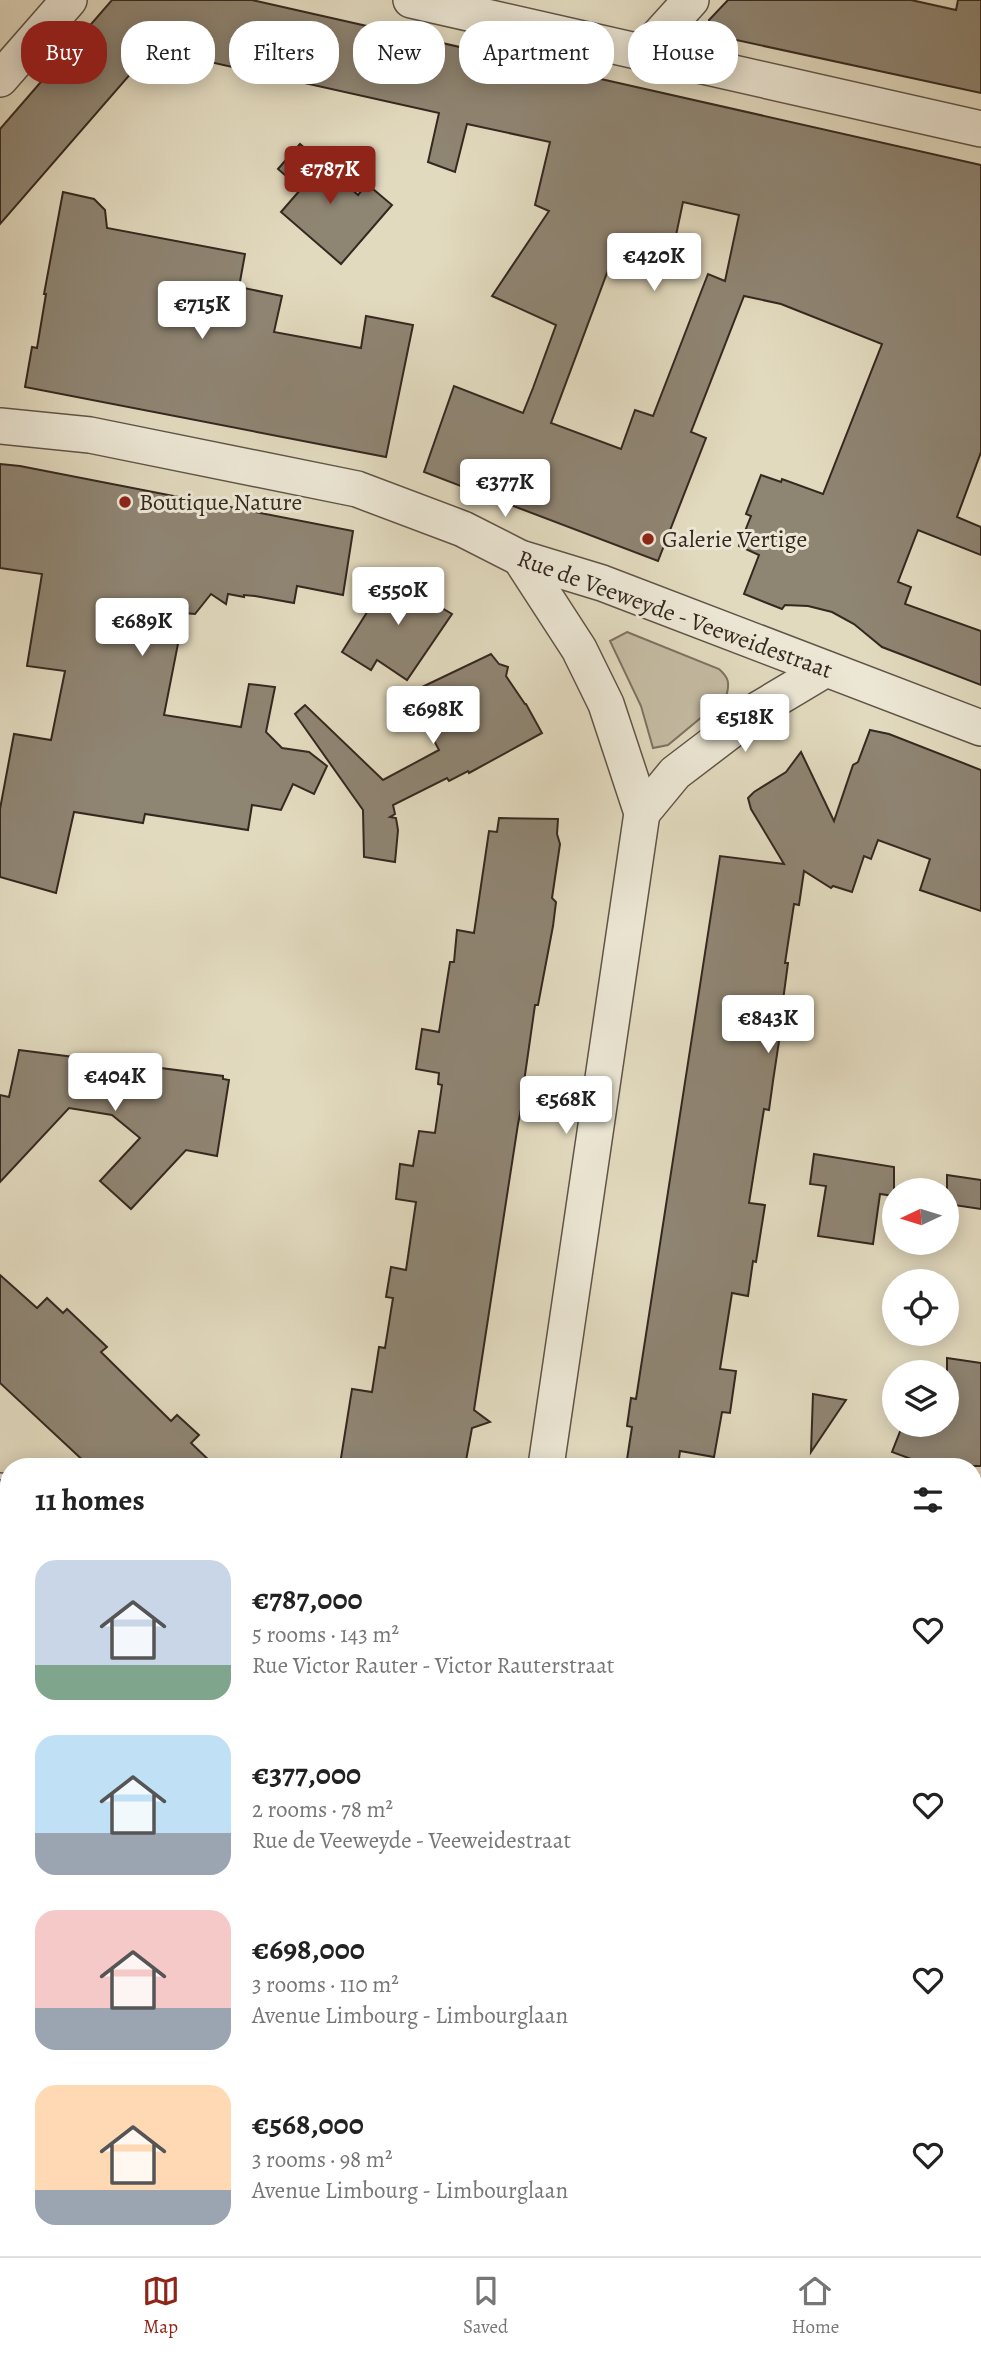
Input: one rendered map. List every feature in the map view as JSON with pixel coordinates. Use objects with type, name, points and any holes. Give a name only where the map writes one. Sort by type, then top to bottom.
[{"type":"street","points":[[0,79],[69,0]]},
{"type":"street","points":[[411,0],[628,50]]},
{"type":"street","points":[[672,21],[691,0]]},
{"type":"street","points":[[738,74],[981,129]]},
{"type":"street","name":"Rue de Veeweyde - Veeweidestraat","points":[[0,426],[90,435],[356,489],[463,528],[520,558],[602,583],[981,728]]},
{"type":"street","points":[[520,558],[579,649],[606,704],[642,813],[547,1458]]},
{"type":"street","points":[[642,813],[675,773],[717,740],[759,709],[826,669]]},
{"type":"shaded area","points":[[627,632],[719,669],[727,678],[726,697],[668,745],[653,748],[641,706],[610,641]]},
{"type":"building","points":[[112,0],[252,0],[353,23],[353,84],[445,84],[445,44],[459,47],[459,84],[614,82],[981,165],[981,452],[957,517],[981,527],[981,555],[918,530],[898,582],[911,587],[905,604],[981,631],[981,685],[882,647],[854,624],[832,612],[808,606],[785,605],[782,609],[744,594],[759,555],[739,546],[751,516],[746,514],[761,475],[781,482],[782,479],[823,494],[882,344],[781,304],[744,296],[691,432],[706,438],[658,561],[424,472],[454,386],[523,413],[533,388],[556,325],[492,296],[549,211],[535,205],[550,142],[467,124],[455,172],[428,162],[439,113],[309,84],[339,84],[339,21],[229,21],[229,66],[215,63],[215,21],[121,21],[122,84],[0,224],[0,129],[39,84],[107,84],[107,21],[94,21]],"holes":[[[683,202],[739,215],[725,281],[708,274],[653,416],[635,410],[621,449],[551,423],[620,238],[671,259]]]},
{"type":"building","points":[[728,0],[911,0],[956,10],[958,0],[981,0],[981,93],[738,40],[738,21],[709,20]]},
{"type":"building","points":[[300,144],[358,195],[367,184],[392,205],[341,264],[281,212],[301,189],[278,169]]},
{"type":"building","points":[[63,192],[94,199],[105,210],[107,228],[245,254],[239,287],[282,296],[274,332],[361,348],[366,316],[413,325],[386,457],[25,387],[32,347],[37,348]]},
{"type":"building","points":[[0,464],[353,531],[343,595],[297,586],[294,603],[228,594],[226,604],[211,594],[195,614],[184,613],[164,715],[241,727],[249,684],[275,687],[266,732],[282,748],[309,752],[327,766],[314,794],[293,784],[281,810],[252,805],[248,830],[145,814],[143,823],[74,812],[56,893],[0,877],[0,809],[14,734],[51,740],[65,671],[27,666],[42,574],[0,568]]},
{"type":"building","points":[[393,571],[434,593],[437,605],[452,614],[407,680],[377,660],[371,670],[342,652]]},
{"type":"building","points":[[491,654],[499,664],[508,667],[506,676],[542,733],[469,773],[468,771],[449,781],[447,778],[393,805],[395,814],[390,817],[396,818],[398,830],[395,862],[364,857],[363,810],[295,714],[305,705],[383,780],[439,750],[419,712],[439,701],[420,688]]},
{"type":"building","points":[[870,730],[889,734],[981,770],[981,911],[920,890],[930,859],[878,840],[871,859],[864,856],[852,892],[833,886],[831,888],[804,871],[799,905],[794,904],[785,963],[788,963],[784,1008],[769,1110],[764,1109],[749,1203],[765,1205],[756,1262],[753,1261],[748,1296],[732,1293],[720,1369],[736,1371],[730,1413],[722,1412],[714,1457],[680,1451],[679,1458],[627,1458],[632,1427],[627,1426],[631,1398],[636,1399],[720,856],[784,864],[751,809],[748,798],[786,772],[801,752],[834,821],[853,765],[858,762]]},
{"type":"building","points":[[499,818],[558,819],[557,834],[560,844],[552,898],[556,902],[553,926],[538,1005],[535,1005],[523,1089],[525,1090],[474,1410],[490,1422],[472,1428],[466,1458],[341,1458],[352,1389],[372,1392],[379,1347],[385,1348],[393,1298],[386,1297],[391,1267],[406,1270],[416,1202],[396,1199],[400,1164],[413,1166],[419,1131],[435,1133],[442,1085],[438,1084],[439,1073],[416,1069],[422,1029],[439,1032],[450,962],[454,962],[457,930],[474,933],[489,831],[497,832]]},
{"type":"building","points":[[19,1050],[223,1076],[223,1079],[229,1080],[217,1156],[186,1150],[131,1209],[100,1181],[140,1138],[112,1115],[69,1108],[0,1182],[0,1095],[9,1097]]},
{"type":"building","points":[[814,1154],[894,1167],[894,1178],[882,1178],[882,1194],[873,1244],[818,1236],[826,1186],[810,1184]]},
{"type":"building","points":[[947,1175],[981,1180],[981,1209],[959,1206],[959,1178],[947,1178]]},
{"type":"building","points":[[0,1275],[37,1308],[47,1298],[63,1313],[67,1309],[107,1347],[101,1352],[171,1421],[177,1415],[199,1435],[191,1443],[207,1458],[80,1458],[0,1383]]},
{"type":"building","points":[[947,1358],[981,1363],[981,1458],[908,1458],[892,1452],[898,1437],[959,1437],[959,1360]]},
{"type":"building","points":[[813,1394],[846,1400],[811,1452]]},
{"type":"place","name":"Boutique Nature","points":[[125,502]]},
{"type":"place","name":"Galerie Vertige","points":[[648,539]]}]
